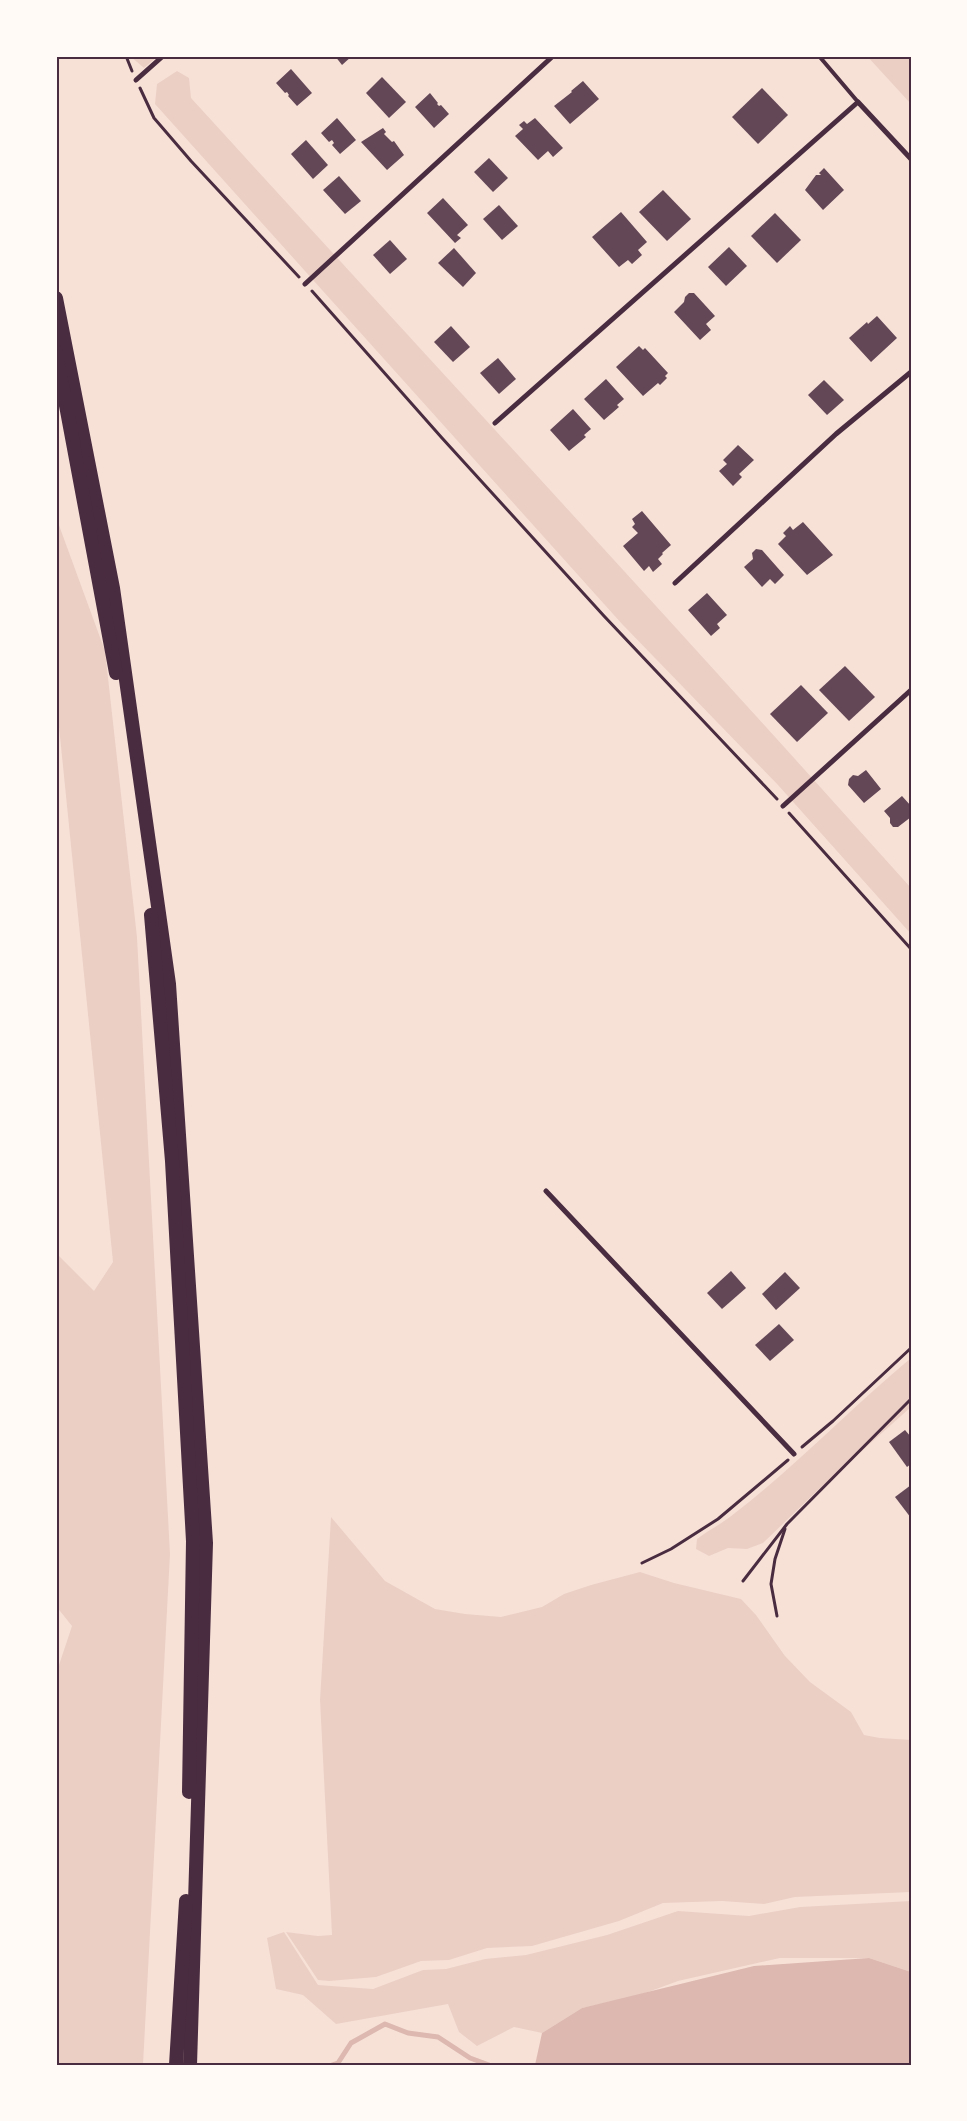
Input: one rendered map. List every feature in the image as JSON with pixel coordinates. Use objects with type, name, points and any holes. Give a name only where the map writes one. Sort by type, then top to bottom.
[{"type":"highway","points":[[56,298],[113,588],[169,984],[206,1543],[190,2065]]},
{"type":"highway","points":[[56,352],[114,663],[150,913],[172,1161],[193,1541],[188,1862],[176,2065]]},
{"type":"street","points":[[136,80],[163,56]]},
{"type":"street","points":[[305,284],[553,56]]},
{"type":"street","points":[[495,424],[858,102],[911,159]]},
{"type":"street","points":[[675,583],[836,434],[911,372]]},
{"type":"street","points":[[783,806],[911,690]]},
{"type":"street","points":[[546,1191],[794,1454]]},
{"type":"lane","points":[[819,56],[858,102]]},
{"type":"path","points":[[126,56],[154,118],[191,161],[305,284],[604,616],[783,806],[911,949]]},
{"type":"path","points":[[642,1563],[671,1549],[718,1519],[833,1421],[911,1348]]},
{"type":"path","points":[[743,1581],[787,1524],[911,1399]]},
{"type":"path","points":[[777,1616],[771,1584],[775,1559],[787,1524]]},
{"type":"shaded area","points":[[130,56],[158,56],[144,68]]},
{"type":"shaded area","points":[[867,56],[911,56],[911,104]]},
{"type":"shaded area","points":[[177,71],[189,78],[191,98],[642,590],[911,888],[911,934],[778,785],[622,624],[155,104],[157,84]]},
{"type":"shaded area","points":[[56,517],[105,651],[137,937],[170,1554],[143,2065],[56,2065],[56,1674],[72,1626],[56,1606],[56,1253],[94,1291],[113,1262],[56,697]]},
{"type":"shaded area","points":[[911,1358],[911,1407],[817,1491],[763,1543],[747,1549],[728,1548],[709,1556],[696,1549],[697,1539],[758,1495]]},
{"type":"shaded area","points":[[331,1517],[385,1581],[435,1609],[501,1617],[542,1607],[564,1594],[640,1572],[674,1583],[741,1599],[756,1615],[785,1656],[810,1682],[851,1712],[864,1735],[911,1740],[911,1892],[795,1897],[764,1904],[722,1901],[663,1903],[619,1921],[532,1946],[487,1948],[449,1960],[421,1961],[376,1977],[329,1981],[318,1980],[286,1932],[318,1936],[332,1935],[320,1700]]},
{"type":"shaded area","points":[[911,1901],[911,1972],[869,1958],[780,1958],[678,1981],[640,1995],[582,2008],[542,2033],[514,2027],[477,2046],[459,2032],[448,2004],[336,2024],[303,1995],[276,1989],[267,1938],[284,1932],[318,1985],[373,1989],[423,1970],[446,1969],[485,1959],[526,1955],[607,1935],[678,1911],[749,1916],[800,1907]]},
{"type":"shaded area","points":[[869,1958],[911,1972],[911,2065],[535,2065],[542,2033],[582,2008],[754,1966]]},
{"type":"building","points":[[335,56],[352,56],[342,65]]},
{"type":"building","points":[[291,69],[312,93],[297,106],[288,96],[287,92],[285,93],[276,83]]},
{"type":"building","points":[[382,77],[406,102],[389,118],[366,93]]},
{"type":"building","points":[[583,81],[599,99],[570,124],[554,106]]},
{"type":"building","points":[[762,88],[788,115],[758,144],[732,117]]},
{"type":"building","points":[[430,93],[437,104],[441,105],[449,114],[434,128],[415,107]]},
{"type":"building","points":[[337,118],[356,140],[340,154],[332,145],[334,143],[332,140],[329,142],[321,133]]},
{"type":"building","points":[[535,118],[563,148],[553,157],[548,151],[538,160],[515,136],[523,129],[519,125],[524,121],[527,124]]},
{"type":"building","points":[[383,128],[386,132],[384,134],[392,142],[394,141],[404,155],[387,170],[361,142]]},
{"type":"building","points":[[306,140],[328,165],[313,179],[291,154]]},
{"type":"building","points":[[489,158],[508,178],[493,192],[474,172]]},
{"type":"building","points":[[824,168],[844,190],[823,210],[805,190],[816,175],[821,175],[819,173]]},
{"type":"building","points":[[339,176],[361,201],[345,214],[323,190]]},
{"type":"building","points":[[663,190],[691,219],[667,241],[639,212]]},
{"type":"building","points":[[443,198],[468,225],[457,235],[461,238],[455,243],[427,213]]},
{"type":"building","points":[[499,205],[518,226],[502,240],[483,219]]},
{"type":"building","points":[[621,212],[647,242],[638,250],[642,255],[632,264],[628,260],[619,267],[592,237]]},
{"type":"building","points":[[775,213],[801,240],[777,263],[751,236]]},
{"type":"building","points":[[390,240],[407,259],[390,274],[373,255]]},
{"type":"building","points":[[729,247],[747,266],[726,286],[708,267]]},
{"type":"building","points":[[454,248],[476,273],[463,287],[438,263]]},
{"type":"building","points":[[689,293],[694,293],[715,316],[706,324],[711,330],[700,340],[674,312],[684,302],[685,297]]},
{"type":"building","points":[[877,316],[897,338],[871,362],[849,338]]},
{"type":"building","points":[[451,326],[470,347],[453,362],[434,342]]},
{"type":"building","points":[[639,346],[643,350],[645,348],[668,373],[665,376],[667,378],[660,385],[658,383],[643,396],[616,367]]},
{"type":"building","points":[[498,358],[516,379],[499,394],[480,373]]},
{"type":"building","points":[[606,379],[624,399],[617,405],[619,407],[604,420],[584,399]]},
{"type":"building","points":[[824,380],[844,400],[827,415],[808,395]]},
{"type":"building","points":[[573,409],[591,429],[584,435],[586,437],[569,451],[550,430]]},
{"type":"building","points":[[738,445],[754,460],[739,474],[742,477],[733,486],[719,471],[727,464],[723,460]]},
{"type":"building","points":[[642,511],[671,545],[658,559],[662,564],[653,572],[649,566],[644,571],[623,546],[638,533],[632,527],[635,524],[632,519]]},
{"type":"building","points":[[803,522],[833,555],[807,575],[778,544],[786,536],[783,533],[790,526],[793,530]]},
{"type":"building","points":[[756,549],[762,550],[784,575],[775,584],[770,579],[762,587],[744,567],[753,559],[752,553]]},
{"type":"building","points":[[707,593],[727,615],[717,624],[720,628],[711,636],[688,610]]},
{"type":"building","points":[[845,666],[875,697],[849,721],[819,690]]},
{"type":"building","points":[[801,685],[828,713],[797,742],[770,714]]},
{"type":"building","points":[[866,770],[881,789],[864,803],[848,785],[849,779],[853,775],[858,776]]},
{"type":"building","points":[[902,796],[911,806],[911,817],[898,827],[893,827],[890,823],[890,818],[884,811]]},
{"type":"building","points":[[731,1271],[746,1288],[722,1309],[707,1293]]},
{"type":"building","points":[[785,1272],[800,1288],[776,1310],[762,1294]]},
{"type":"building","points":[[779,1324],[794,1340],[770,1361],[755,1345]]},
{"type":"building","points":[[905,1430],[911,1437],[911,1464],[907,1467],[889,1442]]},
{"type":"building","points":[[911,1485],[911,1518],[895,1497]]},
{"type":"waterway","points":[[332,2065],[338,2063],[351,2043],[385,2024],[408,2033],[438,2037],[470,2058],[489,2065]]}]
